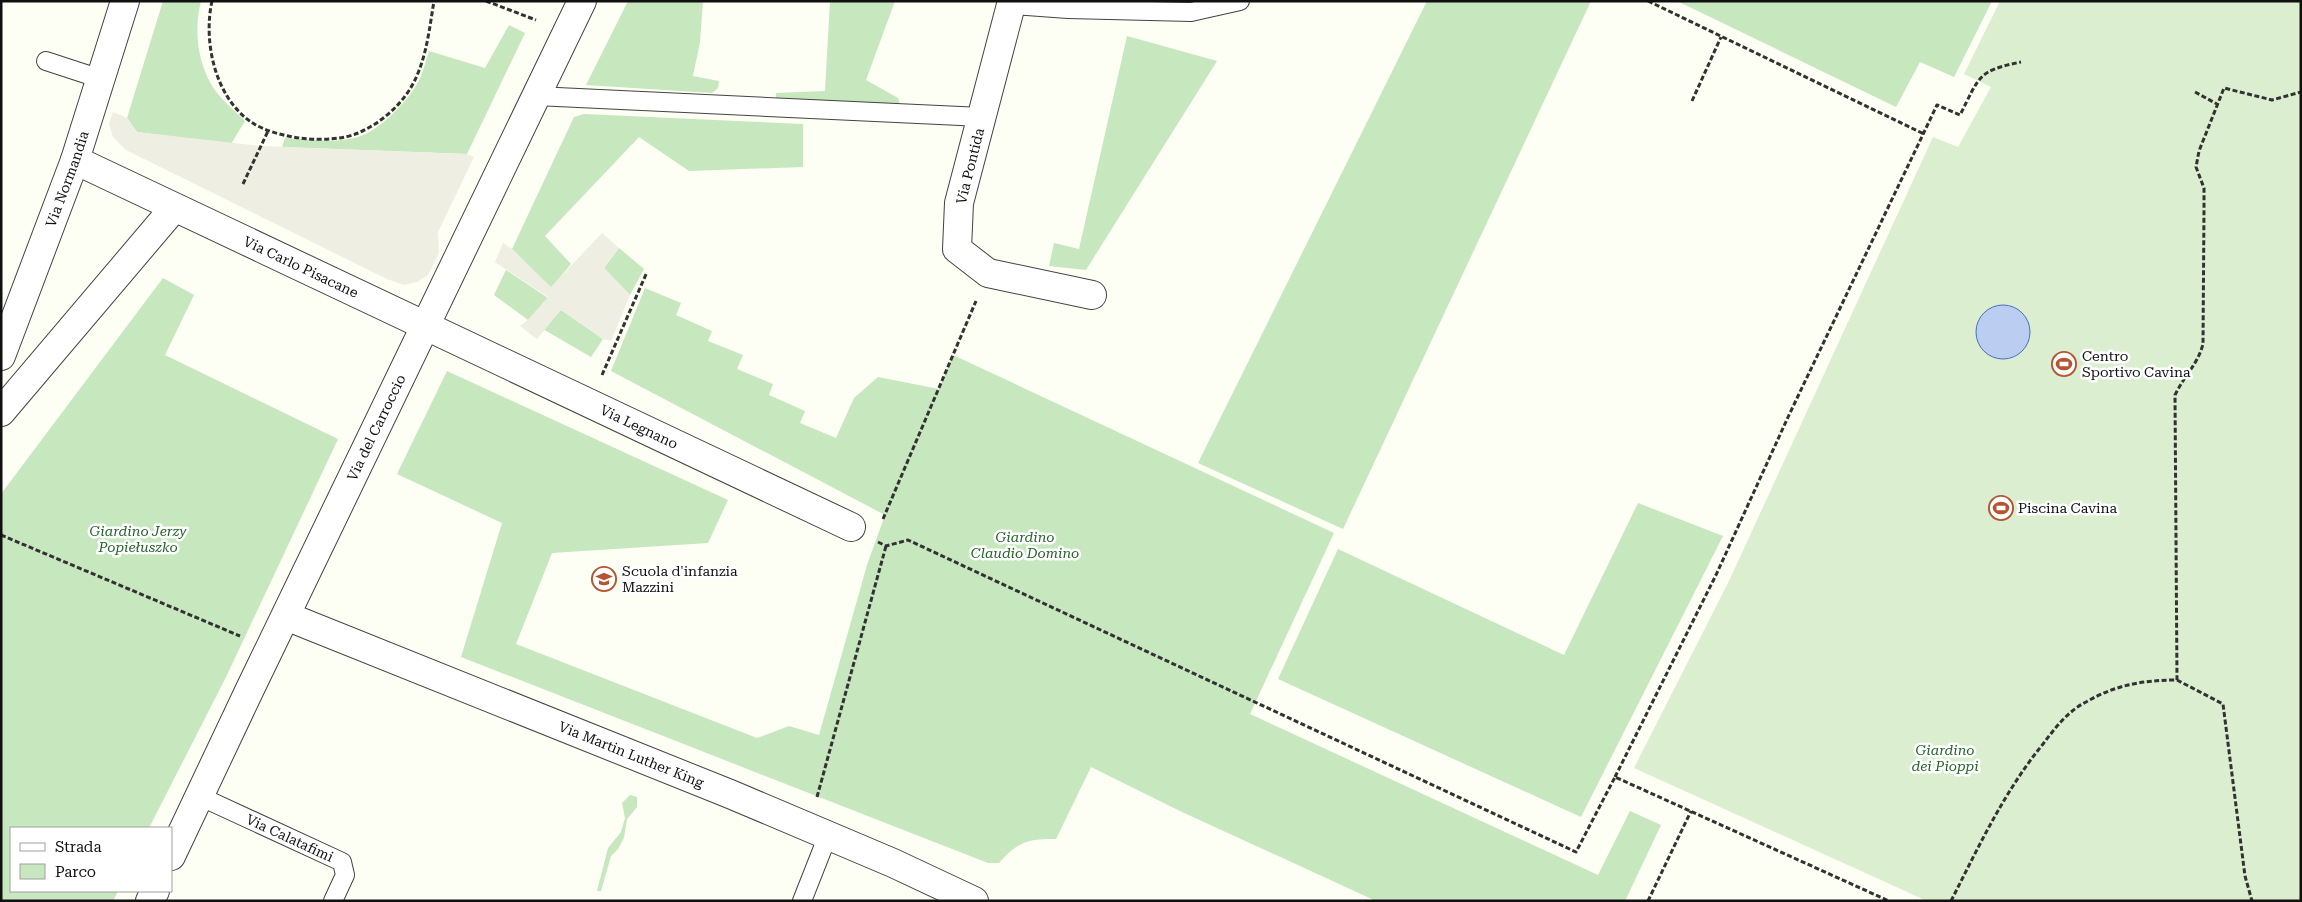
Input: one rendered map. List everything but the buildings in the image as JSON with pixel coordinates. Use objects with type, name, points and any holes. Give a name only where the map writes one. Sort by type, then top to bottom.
[{"type":"street","name":"Via Normandia","points":[[1,356],[75,160],[125,1]]},
{"type":"street","name":"Via del Carroccio","points":[[172,854],[582,1]]},
{"type":"street","name":"Via Pontida","points":[[1012,3],[959,203],[957,249],[988,273],[1092,295]]},
{"type":"street","name":"Via Carlo Pisacane","points":[[75,160],[427,325]]},
{"type":"street","points":[[1,412],[174,208]]},
{"type":"street","name":"Via Legnano","points":[[427,325],[851,528]]},
{"type":"street","name":"Via Martin Luther King","points":[[286,616],[828,835],[974,901]]},
{"type":"lane","points":[[1012,3],[1068,9],[1191,12],[1240,1]]},
{"type":"lane","points":[[46,60],[101,79]]},
{"type":"lane","points":[[536,96],[982,117]]},
{"type":"lane","name":"Via Calatafimi","points":[[199,796],[342,862],[345,875],[332,901]]},
{"type":"lane","points":[[802,901],[828,835]]},
{"type":"path","points":[[212,1],[209,36],[215,69],[225,91],[235,105],[250,121],[268,131],[288,137],[332,138],[357,134],[378,122],[395,108],[418,74],[425,53],[434,1]]},
{"type":"path","points":[[486,1],[539,22]]},
{"type":"path","points":[[1648,1],[1924,134]]},
{"type":"path","points":[[1692,101],[1721,37]]},
{"type":"path","points":[[851,528],[886,546],[908,540],[1576,852],[1716,575],[1789,415],[1937,105],[1960,115],[1978,80],[1992,68],[2021,62]]},
{"type":"path","points":[[2177,680],[2175,395],[2199,359],[2203,344],[2204,188],[2196,167],[2198,151],[2224,88],[2272,100],[2301,92]]},
{"type":"path","points":[[2195,92],[2217,104]]},
{"type":"path","points":[[243,184],[268,131]]},
{"type":"path","points":[[600,381],[647,272]]},
{"type":"path","points":[[875,540],[988,273]]},
{"type":"path","points":[[1,535],[243,637]]},
{"type":"path","points":[[814,804],[886,546]]},
{"type":"path","points":[[1951,901],[2010,787],[2026,764],[2064,718],[2085,702],[2112,690],[2145,680],[2177,680],[2223,704],[2244,876],[2252,901]]},
{"type":"path","points":[[1615,777],[1889,901]]},
{"type":"path","points":[[1648,901],[1691,811]]},
{"type":"green space","points":[[163,1],[201,1],[197,33],[206,75],[222,99],[245,121],[231,144],[137,132],[127,118]]},
{"type":"green space","points":[[628,1],[703,1],[700,42],[693,76],[719,81],[718,88],[712,93],[586,85]]},
{"type":"green space","points":[[830,1],[895,1],[866,80],[898,98],[900,105],[776,99],[776,93],[825,91]]},
{"type":"green space","points":[[1427,1],[1591,1],[1343,529],[1198,463]]},
{"type":"green space","points":[[1677,1],[1992,1],[1954,77],[1920,62],[1896,107]]},
{"type":"green space","name":"Centro Sportivo Cavina","points":[[2000,1],[2301,1],[2301,901],[1927,901],[1634,768],[1729,581],[1933,137],[1958,147],[1991,87],[1964,74]]},
{"type":"green space","points":[[509,25],[525,33],[467,154],[282,147],[285,138],[340,140],[366,134],[392,115],[407,99],[419,80],[429,51],[485,68]]},
{"type":"green space","points":[[1127,36],[1217,61],[1086,270],[1049,266],[1054,243],[1079,249]]},
{"type":"green space","points":[[584,114],[803,124],[803,167],[689,171],[639,137],[545,236],[571,264],[551,288],[512,249],[574,117]]},
{"type":"green space","points":[[619,248],[644,269],[630,295],[604,268]]},
{"type":"green space","points":[[506,270],[548,298],[528,320],[494,295]]},
{"type":"green space","name":"Giardino Jerzy Popiełuszko","points":[[163,278],[194,295],[165,355],[338,439],[226,677],[150,827],[10,827],[10,892],[118,892],[113,901],[1,901],[1,494]]},
{"type":"green space","name":"Giardino Claudio Domino","points":[[645,288],[681,303],[676,315],[712,331],[708,341],[743,355],[737,369],[773,384],[769,395],[805,411],[800,423],[836,438],[854,398],[878,377],[939,389],[953,355],[1334,533],[1250,714],[1598,875],[1630,811],[1661,825],[1625,901],[1376,901],[1182,812],[1091,767],[1056,839],[1024,843],[1012,850],[999,863],[988,863],[461,657],[502,523],[397,474],[447,371],[728,500],[708,543],[552,553],[516,644],[757,738],[789,726],[819,735],[867,565],[885,515],[611,371]]},
{"type":"green space","points":[[561,310],[603,339],[591,357],[543,329]]},
{"type":"green space","points":[[1638,503],[1723,536],[1581,817],[1278,679],[1338,549],[1564,655]]},
{"type":"green space","points":[[630,795],[637,797],[637,807],[627,819],[624,838],[618,849],[611,856],[601,891],[597,891],[608,848],[621,832],[625,818],[622,803]]},
{"type":"shaded area","points":[[113,112],[127,118],[137,132],[261,146],[467,154],[474,157],[438,232],[439,253],[428,275],[417,282],[404,285],[387,279],[126,150],[113,137],[109,124]]},
{"type":"shaded area","points":[[602,233],[619,248],[604,268],[630,295],[611,341],[603,339],[561,310],[537,339],[520,326],[528,320],[548,297],[495,262],[503,243],[512,249],[551,287]]},
{"type":"water","points":[[1998,305],[2008,305],[2018,309],[2026,317],[2030,332],[2026,347],[2018,355],[2008,359],[1998,359],[1988,355],[1980,347],[1976,337],[1976,327],[1980,317],[1988,309]]},
{"type":"place","name":"Centro Sportivo Cavina","points":[[2064,364]]},
{"type":"place","name":"Piscina Cavina","points":[[2001,508]]},
{"type":"place","name":"Scuola d'infanzia Mazzini","points":[[604,579]]},
{"type":"park label","name":"Giardino dei Pioppi","points":[[1945,758]]}]
